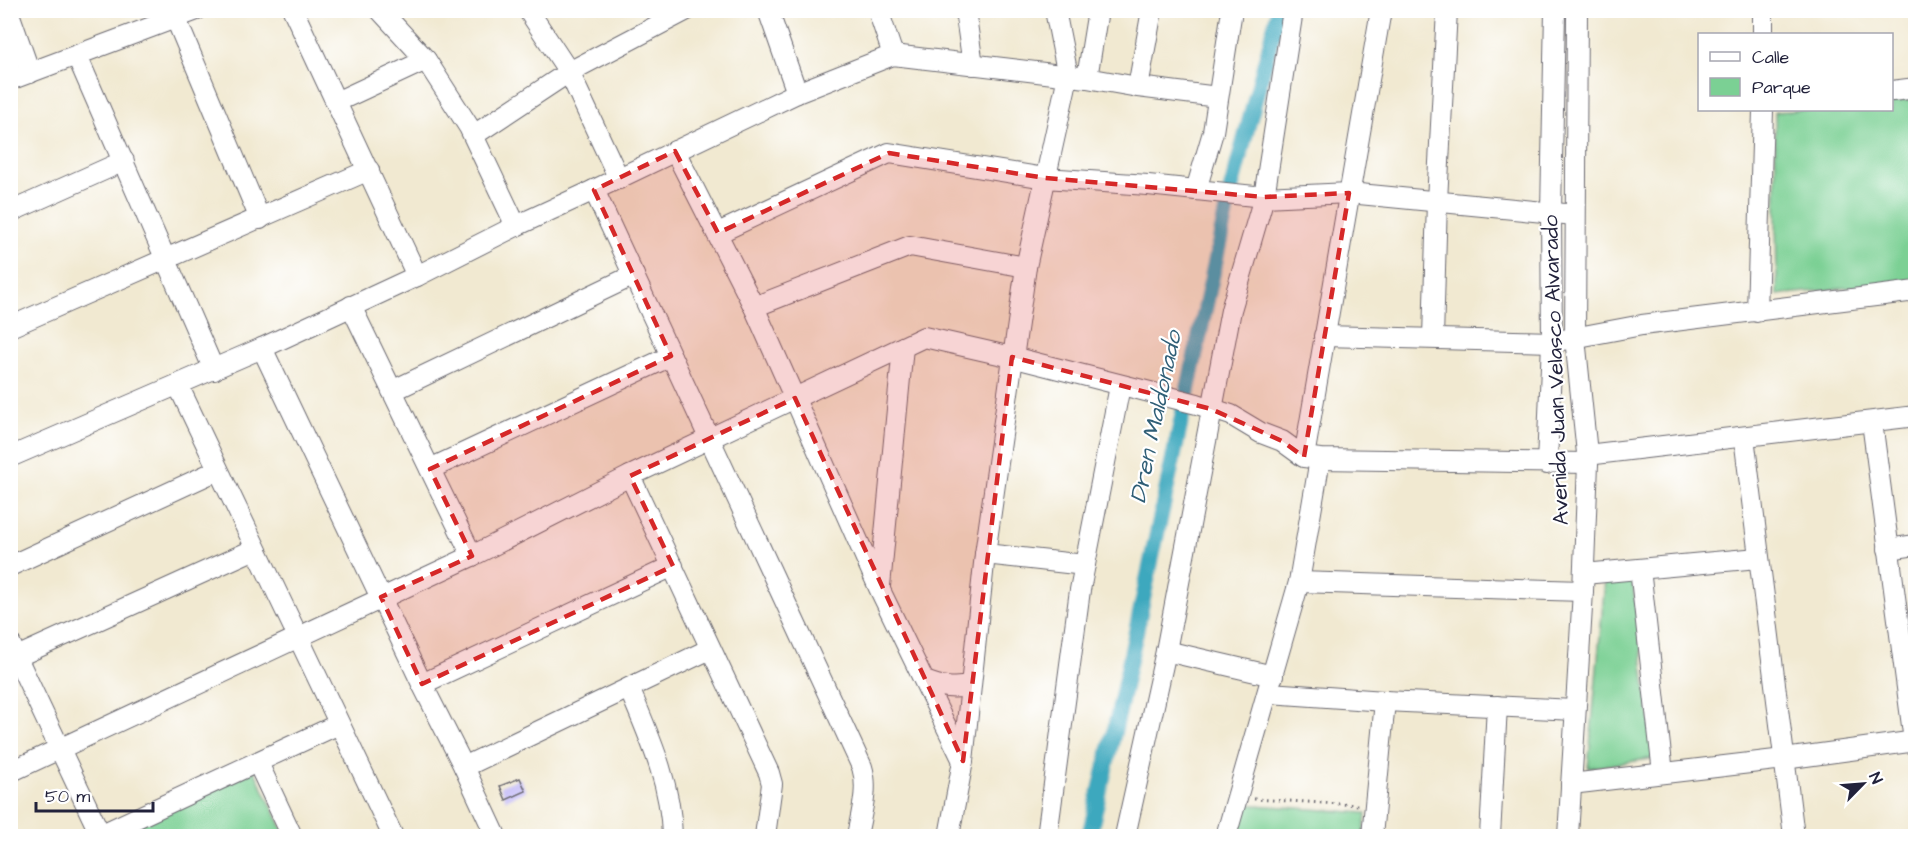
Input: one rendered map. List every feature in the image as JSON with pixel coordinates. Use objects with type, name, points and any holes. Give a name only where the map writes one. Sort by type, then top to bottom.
[{"type":"street","points":[[10,80],[197,10]]},
{"type":"street","points":[[293,10],[417,276]]},
{"type":"street","points":[[528,10],[569,72],[619,179]]},
{"type":"street","points":[[474,135],[569,72],[687,10]]},
{"type":"street","points":[[768,10],[797,93]]},
{"type":"street","points":[[878,10],[893,56]]},
{"type":"street","points":[[965,10],[973,65]]},
{"type":"street","points":[[1055,10],[1078,77]]},
{"type":"street","points":[[949,837],[963,761],[985,554],[1026,267],[1045,178],[1098,10]]},
{"type":"street","points":[[1138,87],[1152,10]]},
{"type":"street","points":[[1196,190],[1213,132],[1232,10]]},
{"type":"street","points":[[1125,837],[1166,651],[1204,406],[1264,197],[1293,10]]},
{"type":"street","points":[[1226,837],[1299,582],[1324,336],[1381,10]]},
{"type":"street","points":[[1433,338],[1437,201],[1447,10]]},
{"type":"street","points":[[1547,464],[1552,342],[1551,212],[1555,10]]},
{"type":"street","name":"Avenida Juan Velasco Alvarado","points":[[1568,837],[1584,582],[1587,459],[1575,338],[1576,10]]},
{"type":"street","points":[[1763,10],[1763,33]]},
{"type":"street","points":[[383,12],[426,60],[474,135],[516,226]]},
{"type":"street","points":[[10,16],[30,73]]},
{"type":"street","points":[[176,19],[260,219]]},
{"type":"street","points":[[77,56],[214,370]]},
{"type":"street","points":[[10,457],[262,348],[797,93],[893,56],[1078,77],[1218,97]]},
{"type":"street","points":[[336,102],[426,60]]},
{"type":"street","points":[[1893,91],[1916,88]]},
{"type":"street","points":[[1757,312],[1763,111]]},
{"type":"street","points":[[675,151],[754,307],[879,588],[963,761]]},
{"type":"street","points":[[718,233],[889,153],[1045,178],[1264,197],[1348,193],[1575,215]]},
{"type":"street","points":[[10,212],[124,161]]},
{"type":"street","points":[[10,327],[369,170]]},
{"type":"street","points":[[594,190],[862,767],[865,787],[857,837]]},
{"type":"street","points":[[754,307],[910,246],[1026,267]]},
{"type":"street","points":[[392,391],[634,275]]},
{"type":"street","points":[[1324,336],[1552,342],[1642,325],[1916,291]]},
{"type":"street","points":[[351,306],[472,556]]},
{"type":"street","points":[[10,772],[472,556],[630,476],[924,337],[1204,406],[1231,415],[1312,458],[1547,464],[1916,416]]},
{"type":"street","points":[[879,588],[903,347]]},
{"type":"street","points":[[262,348],[496,837]]},
{"type":"street","points":[[430,469],[671,356]]},
{"type":"street","points":[[178,385],[393,837]]},
{"type":"street","points":[[1047,837],[1077,613],[1120,386]]},
{"type":"street","points":[[1571,784],[1915,741],[1872,422]]},
{"type":"street","points":[[1744,437],[1794,837]]},
{"type":"street","points":[[10,566],[218,470]]},
{"type":"street","points":[[630,476],[772,784],[765,837]]},
{"type":"street","points":[[1888,549],[1916,545]]},
{"type":"street","points":[[255,549],[13,653],[100,836],[339,724]]},
{"type":"street","points":[[985,554],[1085,565]]},
{"type":"street","points":[[1299,582],[1584,582],[1640,569],[1758,558]]},
{"type":"street","points":[[422,684],[673,566]]},
{"type":"street","points":[[1640,569],[1663,773]]},
{"type":"street","points":[[464,766],[710,649]]},
{"type":"street","points":[[1166,651],[1271,685],[1384,701],[1575,710]]},
{"type":"street","points":[[925,681],[957,689],[971,685]]},
{"type":"street","points":[[629,688],[658,757],[667,792],[672,837]]},
{"type":"street","points":[[1372,837],[1384,701]]},
{"type":"street","points":[[1490,837],[1497,706]]},
{"type":"street","points":[[258,763],[292,837]]},
{"type":"path","points":[[1238,799],[1375,806]]},
{"type":"highlighted area","points":[[675,151],[718,233],[889,153],[1045,178],[1264,197],[1349,193],[1304,457],[1282,441],[1211,409],[1012,357],[963,761],[795,398],[630,476],[673,566],[422,684],[381,597],[472,556],[430,469],[671,356],[594,190]]},
{"type":"green space","points":[[1915,99],[1915,281],[1777,295],[1775,112],[1893,111],[1893,101]]},
{"type":"green space","points":[[1632,578],[1655,758],[1588,768],[1605,580]]},
{"type":"green space","points":[[254,770],[286,836],[114,836]]},
{"type":"green space","points":[[1241,804],[1366,813],[1364,836],[1233,836]]},
{"type":"building","points":[[520,778],[526,791],[506,800],[500,786]]},
{"type":"waterway","name":"Dren Maldonado","points":[[1089,836],[1119,711],[1230,193],[1279,10]]}]
